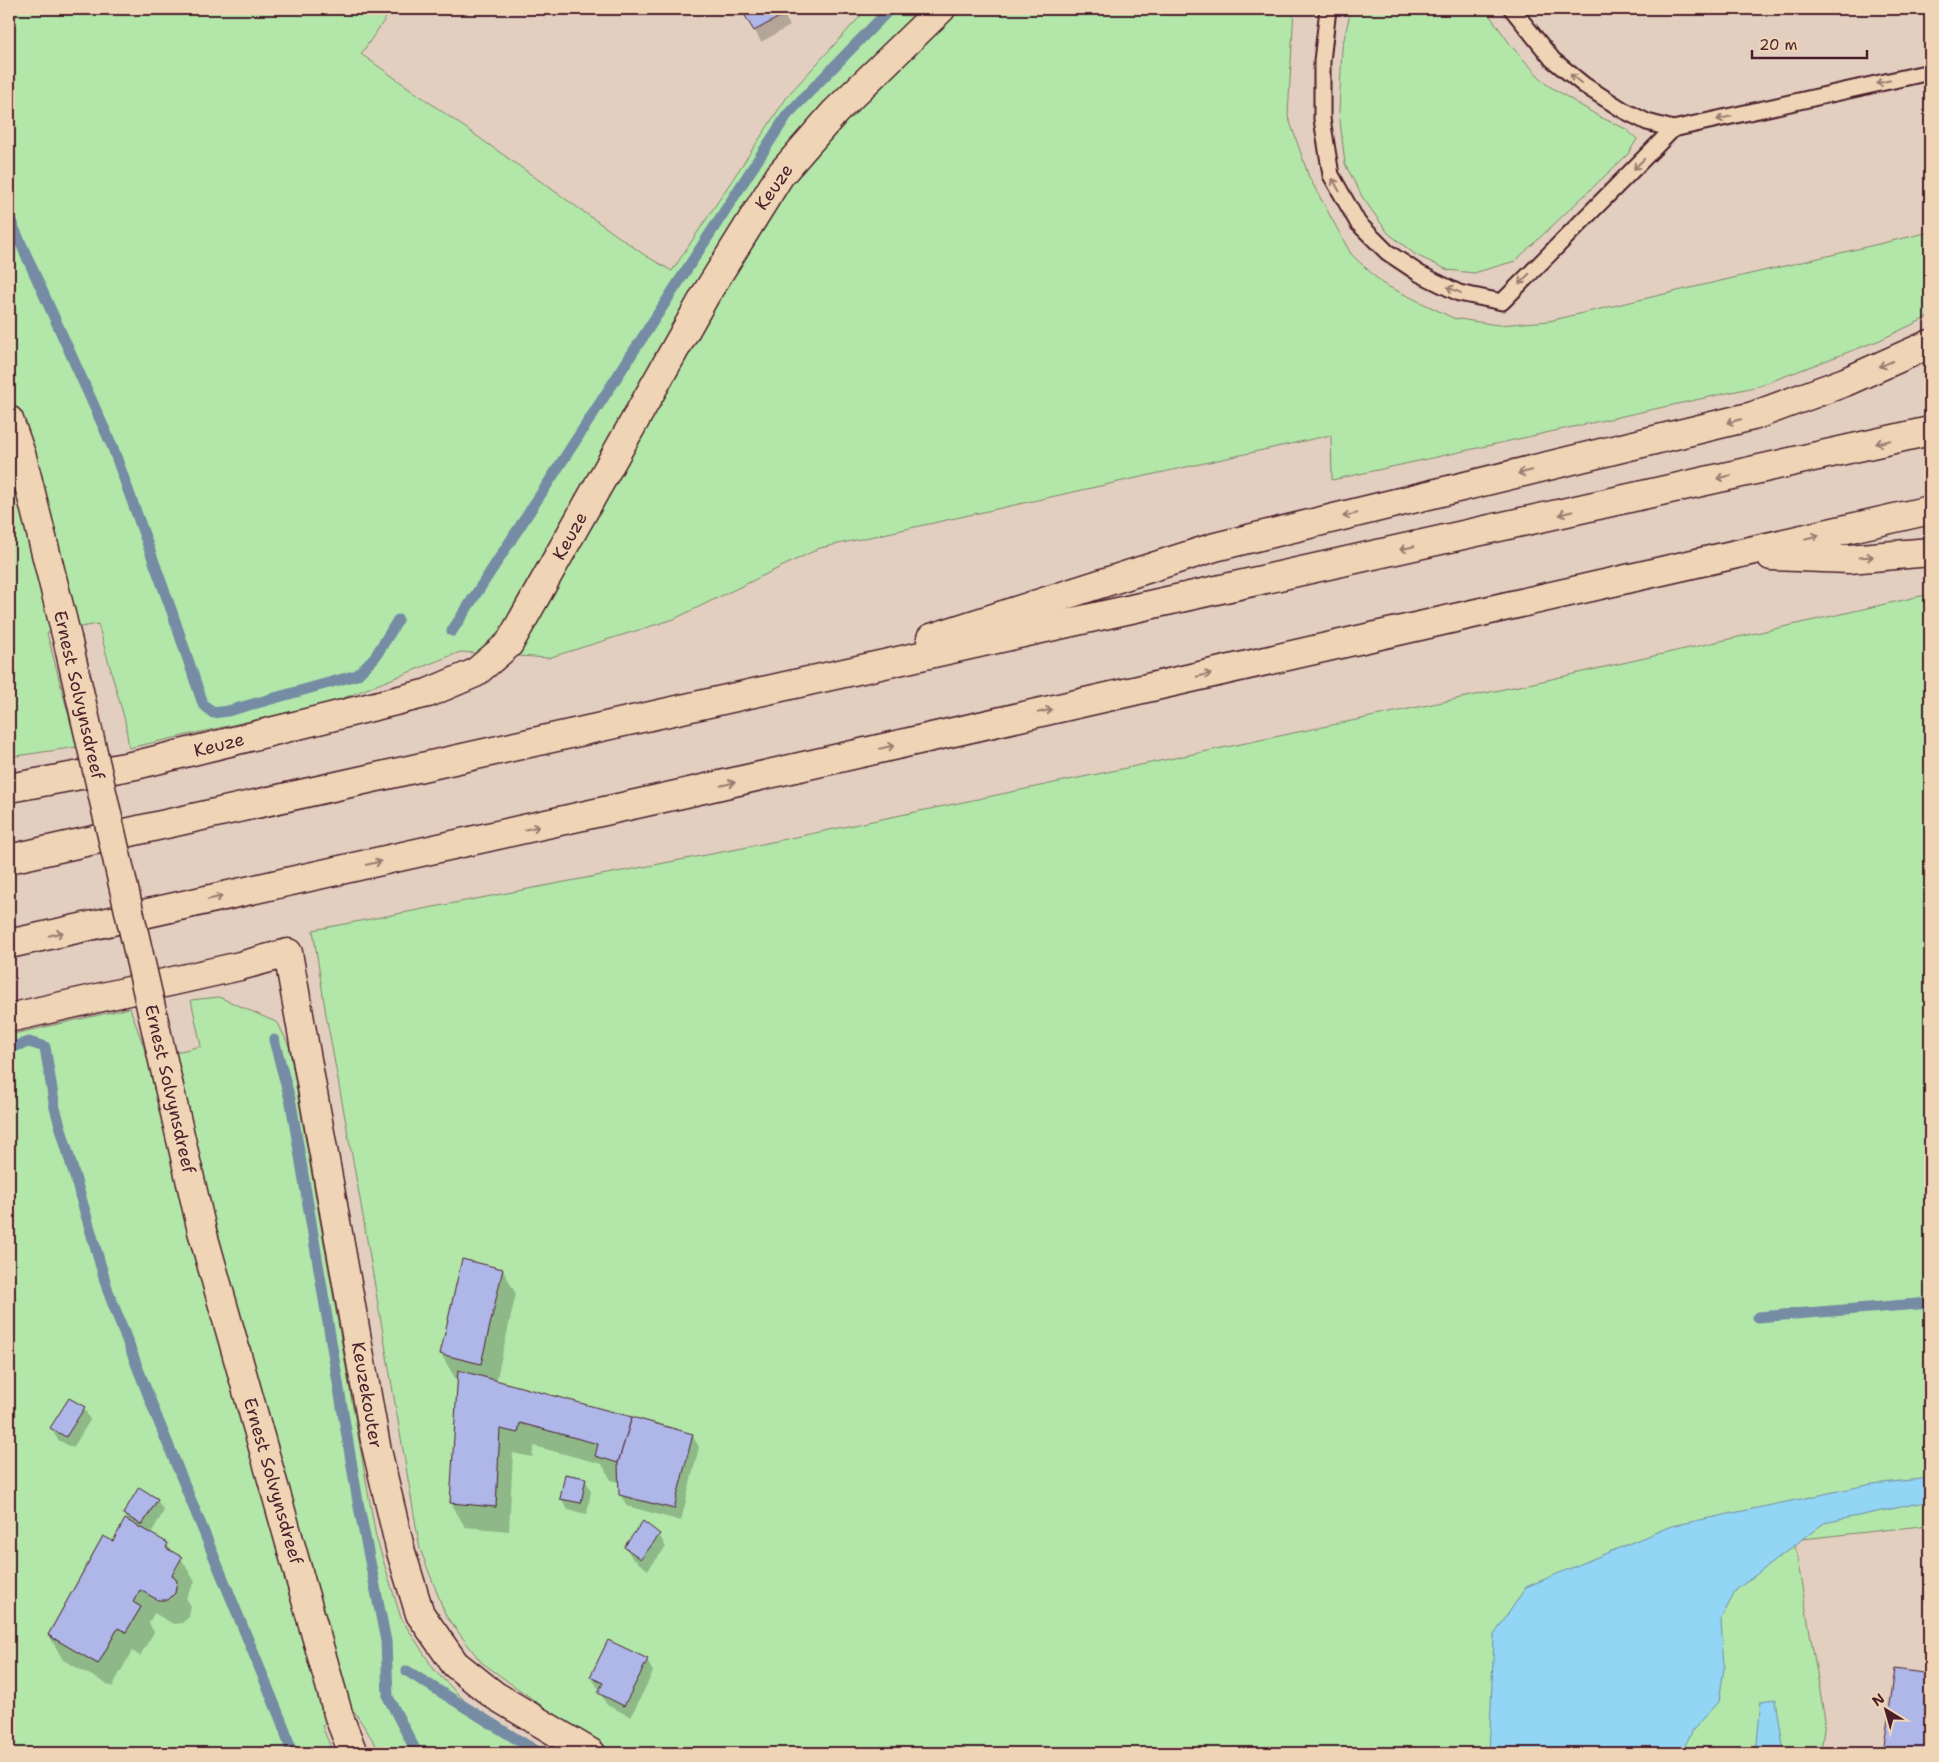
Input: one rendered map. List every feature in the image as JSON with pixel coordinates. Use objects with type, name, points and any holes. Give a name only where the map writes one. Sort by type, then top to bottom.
[{"type":"main road","name":"Keuze","points":[[9,788],[136,765],[375,707],[428,693],[475,673],[509,644],[706,294],[780,175],[835,112],[941,9]]},
{"type":"main road","points":[[762,693],[1215,547],[1753,416],[1845,382],[1930,344]]},
{"type":"main road","name":"Ernest Solvynsdreef","points":[[9,420],[22,458],[67,638],[202,1231],[339,1718],[353,1753]]},
{"type":"main road","points":[[9,859],[762,693],[1930,431]]},
{"type":"main road","points":[[9,944],[700,790],[1930,510]]},
{"type":"main road","points":[[1730,555],[1849,558],[1930,552]]},
{"type":"main road","name":"Keuzekouter","points":[[9,1018],[240,966],[288,953],[376,1446],[401,1552],[420,1614],[455,1664],[494,1695],[591,1753]]},
{"type":"lane","points":[[1328,9],[1322,61],[1322,119],[1331,175],[1358,223],[1387,252],[1420,274],[1459,293],[1502,302],[1673,129]]},
{"type":"lane","points":[[1512,9],[1553,60],[1584,85],[1623,110],[1647,122],[1673,129],[1930,72]]},
{"type":"green space","points":[[9,9],[392,9],[361,54],[646,256],[672,271],[789,94],[867,9],[1294,9],[1288,116],[1309,177],[1351,254],[1383,284],[1453,318],[1498,325],[1549,321],[1930,232],[1930,316],[1880,340],[1759,386],[1332,480],[1331,435],[820,548],[674,619],[548,658],[460,652],[331,703],[129,748],[125,721],[98,624],[47,633],[77,747],[9,757]]},
{"type":"green space","points":[[1351,9],[1485,9],[1513,48],[1546,84],[1598,116],[1626,129],[1637,139],[1628,154],[1515,261],[1474,273],[1448,270],[1416,255],[1388,233],[1363,198],[1345,164],[1339,112],[1342,48]]},
{"type":"green space","points":[[1930,594],[1930,1525],[1794,1540],[1825,1720],[1821,1753],[616,1753],[549,1711],[481,1662],[446,1616],[420,1549],[360,1199],[326,1015],[313,930],[743,848],[1538,682]]},
{"type":"green space","points":[[219,997],[278,1023],[289,1046],[376,1537],[401,1618],[435,1671],[471,1707],[550,1753],[381,1753],[354,1711],[322,1726],[333,1753],[9,1753],[9,1035],[130,1008],[148,1059],[201,1046],[191,1000]],"holes":[[[139,1488],[158,1499],[142,1525],[123,1514]],[[103,1536],[172,1575],[177,1581],[175,1593],[168,1600],[140,1590],[133,1602],[141,1607],[126,1632],[118,1628],[98,1664],[48,1635]]]},
{"type":"water","points":[[1930,1478],[1930,1501],[1824,1523],[1736,1590],[1721,1619],[1724,1668],[1719,1702],[1693,1730],[1681,1753],[1489,1753],[1494,1635],[1526,1587],[1671,1526],[1872,1484]]},
{"type":"water","points":[[1776,1699],[1784,1753],[1756,1753],[1761,1701]]},
{"type":"building","points":[[741,9],[782,9],[785,14],[754,31]]},
{"type":"building","points":[[462,1259],[503,1269],[481,1364],[440,1354]]},
{"type":"building","points":[[458,1370],[632,1417],[618,1463],[595,1456],[598,1444],[520,1423],[518,1433],[500,1429],[496,1507],[450,1503]]},
{"type":"building","points":[[69,1398],[85,1407],[66,1437],[50,1428]]},
{"type":"building","points":[[632,1417],[693,1434],[674,1509],[619,1495],[618,1463]]},
{"type":"building","points":[[565,1474],[586,1478],[581,1503],[560,1499]]},
{"type":"building","points":[[139,1487],[158,1499],[142,1525],[123,1514]]},
{"type":"building","points":[[125,1519],[168,1543],[166,1548],[182,1557],[172,1575],[177,1581],[175,1593],[168,1600],[158,1600],[140,1590],[133,1602],[141,1607],[126,1632],[118,1628],[98,1664],[48,1635],[103,1536],[113,1541]]},
{"type":"building","points":[[643,1521],[660,1534],[641,1559],[624,1547]]},
{"type":"building","points":[[608,1640],[648,1659],[624,1706],[598,1693],[603,1683],[590,1677]]},
{"type":"building","points":[[1895,1669],[1930,1674],[1930,1753],[1883,1753]]},
{"type":"waterway","points":[[452,631],[787,115],[890,9]]},
{"type":"waterway","points":[[9,217],[113,448],[203,704],[213,713],[228,711],[357,675],[375,657],[398,620]]},
{"type":"waterway","points":[[274,1040],[291,1103],[358,1502],[386,1641],[388,1697],[417,1753]]},
{"type":"waterway","points":[[9,1048],[29,1042],[45,1047],[55,1108],[108,1291],[156,1415],[283,1725],[292,1753]]},
{"type":"waterway","points":[[1758,1317],[1930,1303]]},
{"type":"waterway","points":[[407,1671],[539,1753]]}]
